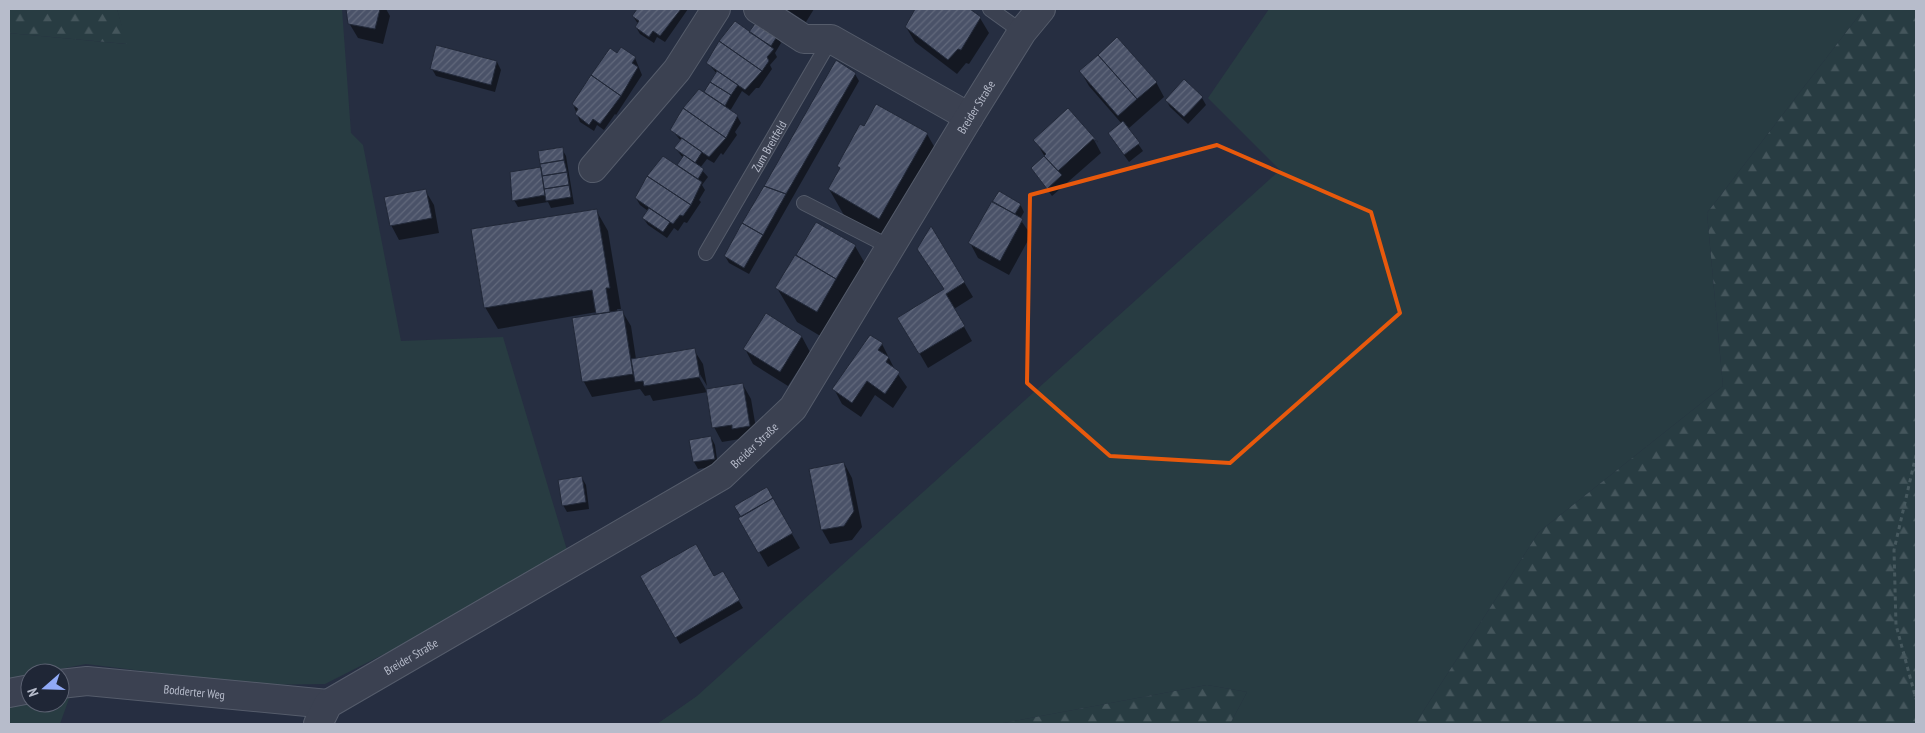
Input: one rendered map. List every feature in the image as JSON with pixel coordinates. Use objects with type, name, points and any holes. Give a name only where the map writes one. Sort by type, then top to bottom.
[{"type":"street","points":[[593,168],[677,70],[716,9]]},
{"type":"street","points":[[758,9],[804,39],[831,39],[969,117]]},
{"type":"street","name":"Breider Straße","points":[[323,714],[722,476],[793,408],[969,117],[1022,32],[1041,9]]},
{"type":"street","name":"Bodderter Weg","points":[[70,683],[86,681],[323,714]]},
{"type":"lane","points":[[990,9],[1022,32]]},
{"type":"lane","name":"Zum Breitfeld","points":[[706,253],[831,39]]},
{"type":"lane","points":[[804,203],[890,247]]},
{"type":"path","points":[[1916,455],[1894,550],[1896,626],[1916,699]]},
{"type":"highlighted area","points":[[1217,145],[1371,212],[1400,313],[1230,463],[1110,456],[1027,383],[1030,195]]},
{"type":"green space","points":[[9,9],[117,9],[127,44],[9,33]]},
{"type":"green space","points":[[117,9],[342,9],[351,133],[363,145],[401,341],[503,337],[570,560],[325,684],[257,685],[86,664],[70,667],[70,663],[20,663],[20,677],[9,679],[9,33],[126,44]]},
{"type":"green space","points":[[1269,9],[1864,9],[1707,213],[1723,386],[1539,532],[1415,724],[1230,724],[1247,692],[1207,685],[998,724],[657,724],[697,696],[1280,170],[1208,98]]},
{"type":"green space","points":[[1864,9],[1916,9],[1916,724],[1415,724],[1539,532],[1723,386],[1707,213]]},
{"type":"green space","points":[[1207,685],[1247,692],[1230,724],[998,724]]},
{"type":"green space","points":[[20,703],[20,713],[64,713],[60,724],[9,724],[9,705]]},
{"type":"building","points":[[346,9],[380,9],[375,29],[348,24]]},
{"type":"building","points":[[637,9],[681,9],[660,36],[653,31],[649,37],[635,27],[639,21],[632,16]]},
{"type":"building","points":[[915,9],[970,9],[981,17],[961,50],[958,49],[948,60],[905,27]]},
{"type":"building","points":[[735,21],[774,49],[767,57],[769,61],[762,71],[719,41]]},
{"type":"building","points":[[757,21],[778,35],[771,46],[749,32]]},
{"type":"building","points":[[1117,37],[1157,82],[1137,99],[1098,55]]},
{"type":"building","points":[[719,41],[762,71],[745,90],[706,63]]},
{"type":"building","points":[[436,45],[497,61],[491,85],[430,69]]},
{"type":"building","points":[[621,47],[636,57],[632,63],[638,67],[621,96],[591,75],[610,48],[617,53]]},
{"type":"building","points":[[1098,55],[1137,99],[1118,116],[1079,71]]},
{"type":"building","points":[[836,60],[856,73],[786,194],[764,186]]},
{"type":"building","points":[[717,71],[738,85],[731,95],[710,82]]},
{"type":"building","points":[[591,75],[621,96],[600,124],[593,119],[589,125],[575,114],[578,109],[572,104]]},
{"type":"building","points":[[1184,79],[1203,97],[1184,117],[1165,100]]},
{"type":"building","points":[[710,82],[731,95],[725,106],[704,92]]},
{"type":"building","points":[[699,89],[738,115],[726,138],[683,108]]},
{"type":"building","points":[[876,104],[928,133],[879,219],[828,189],[840,168],[837,166],[860,124],[864,126]]},
{"type":"building","points":[[683,108],[726,138],[709,157],[670,130]]},
{"type":"building","points":[[1068,108],[1098,142],[1093,139],[1058,171],[1033,140]]},
{"type":"building","points":[[1123,121],[1140,143],[1124,155],[1108,133]]},
{"type":"building","points":[[682,138],[702,152],[695,163],[674,148]]},
{"type":"building","points":[[563,147],[564,160],[540,164],[538,151]]},
{"type":"building","points":[[684,155],[704,169],[698,179],[677,165]]},
{"type":"building","points":[[663,156],[702,182],[691,205],[647,176]]},
{"type":"building","points":[[1044,156],[1062,175],[1047,189],[1031,168]]},
{"type":"building","points":[[564,160],[567,172],[542,176],[540,164]]},
{"type":"building","points":[[541,167],[545,195],[512,201],[510,172]]},
{"type":"building","points":[[567,172],[569,185],[544,189],[542,176]]},
{"type":"building","points":[[647,176],[691,205],[683,216],[680,215],[673,224],[635,198]]},
{"type":"building","points":[[569,185],[571,197],[546,201],[544,189]]},
{"type":"building","points":[[764,186],[786,194],[763,235],[742,223]]},
{"type":"building","points":[[426,189],[432,218],[390,226],[384,197]]},
{"type":"building","points":[[999,191],[1021,204],[1015,214],[992,202]]},
{"type":"building","points":[[992,201],[1023,219],[1000,261],[968,243]]},
{"type":"building","points":[[649,208],[670,222],[663,232],[642,218]]},
{"type":"building","points":[[597,209],[610,288],[606,288],[610,312],[596,314],[592,290],[484,308],[471,229]]},
{"type":"building","points":[[816,222],[856,245],[836,279],[796,255]]},
{"type":"building","points":[[742,223],[763,235],[744,268],[724,256]]},
{"type":"building","points":[[931,226],[965,282],[946,294],[965,326],[919,354],[897,318],[944,289],[917,249]]},
{"type":"building","points":[[795,255],[836,279],[817,312],[775,288]]},
{"type":"building","points":[[623,310],[633,374],[582,382],[572,318]]},
{"type":"building","points":[[766,313],[802,336],[780,372],[743,349]]},
{"type":"building","points":[[870,335],[883,343],[878,350],[889,357],[886,362],[900,372],[885,394],[867,381],[852,403],[832,389]]},
{"type":"building","points":[[695,348],[700,377],[644,386],[643,381],[635,382],[631,359]]},
{"type":"building","points":[[743,383],[750,426],[732,429],[732,425],[712,428],[706,389]]},
{"type":"building","points":[[711,436],[715,459],[693,462],[689,440]]},
{"type":"building","points":[[844,462],[854,511],[844,526],[821,530],[809,469]]},
{"type":"building","points":[[582,476],[586,502],[562,506],[558,480]]},
{"type":"building","points":[[767,487],[773,498],[741,517],[734,506]]},
{"type":"building","points":[[773,498],[793,533],[758,553],[738,518]]},
{"type":"building","points":[[696,544],[714,576],[723,571],[740,600],[675,638],[640,576]]}]
